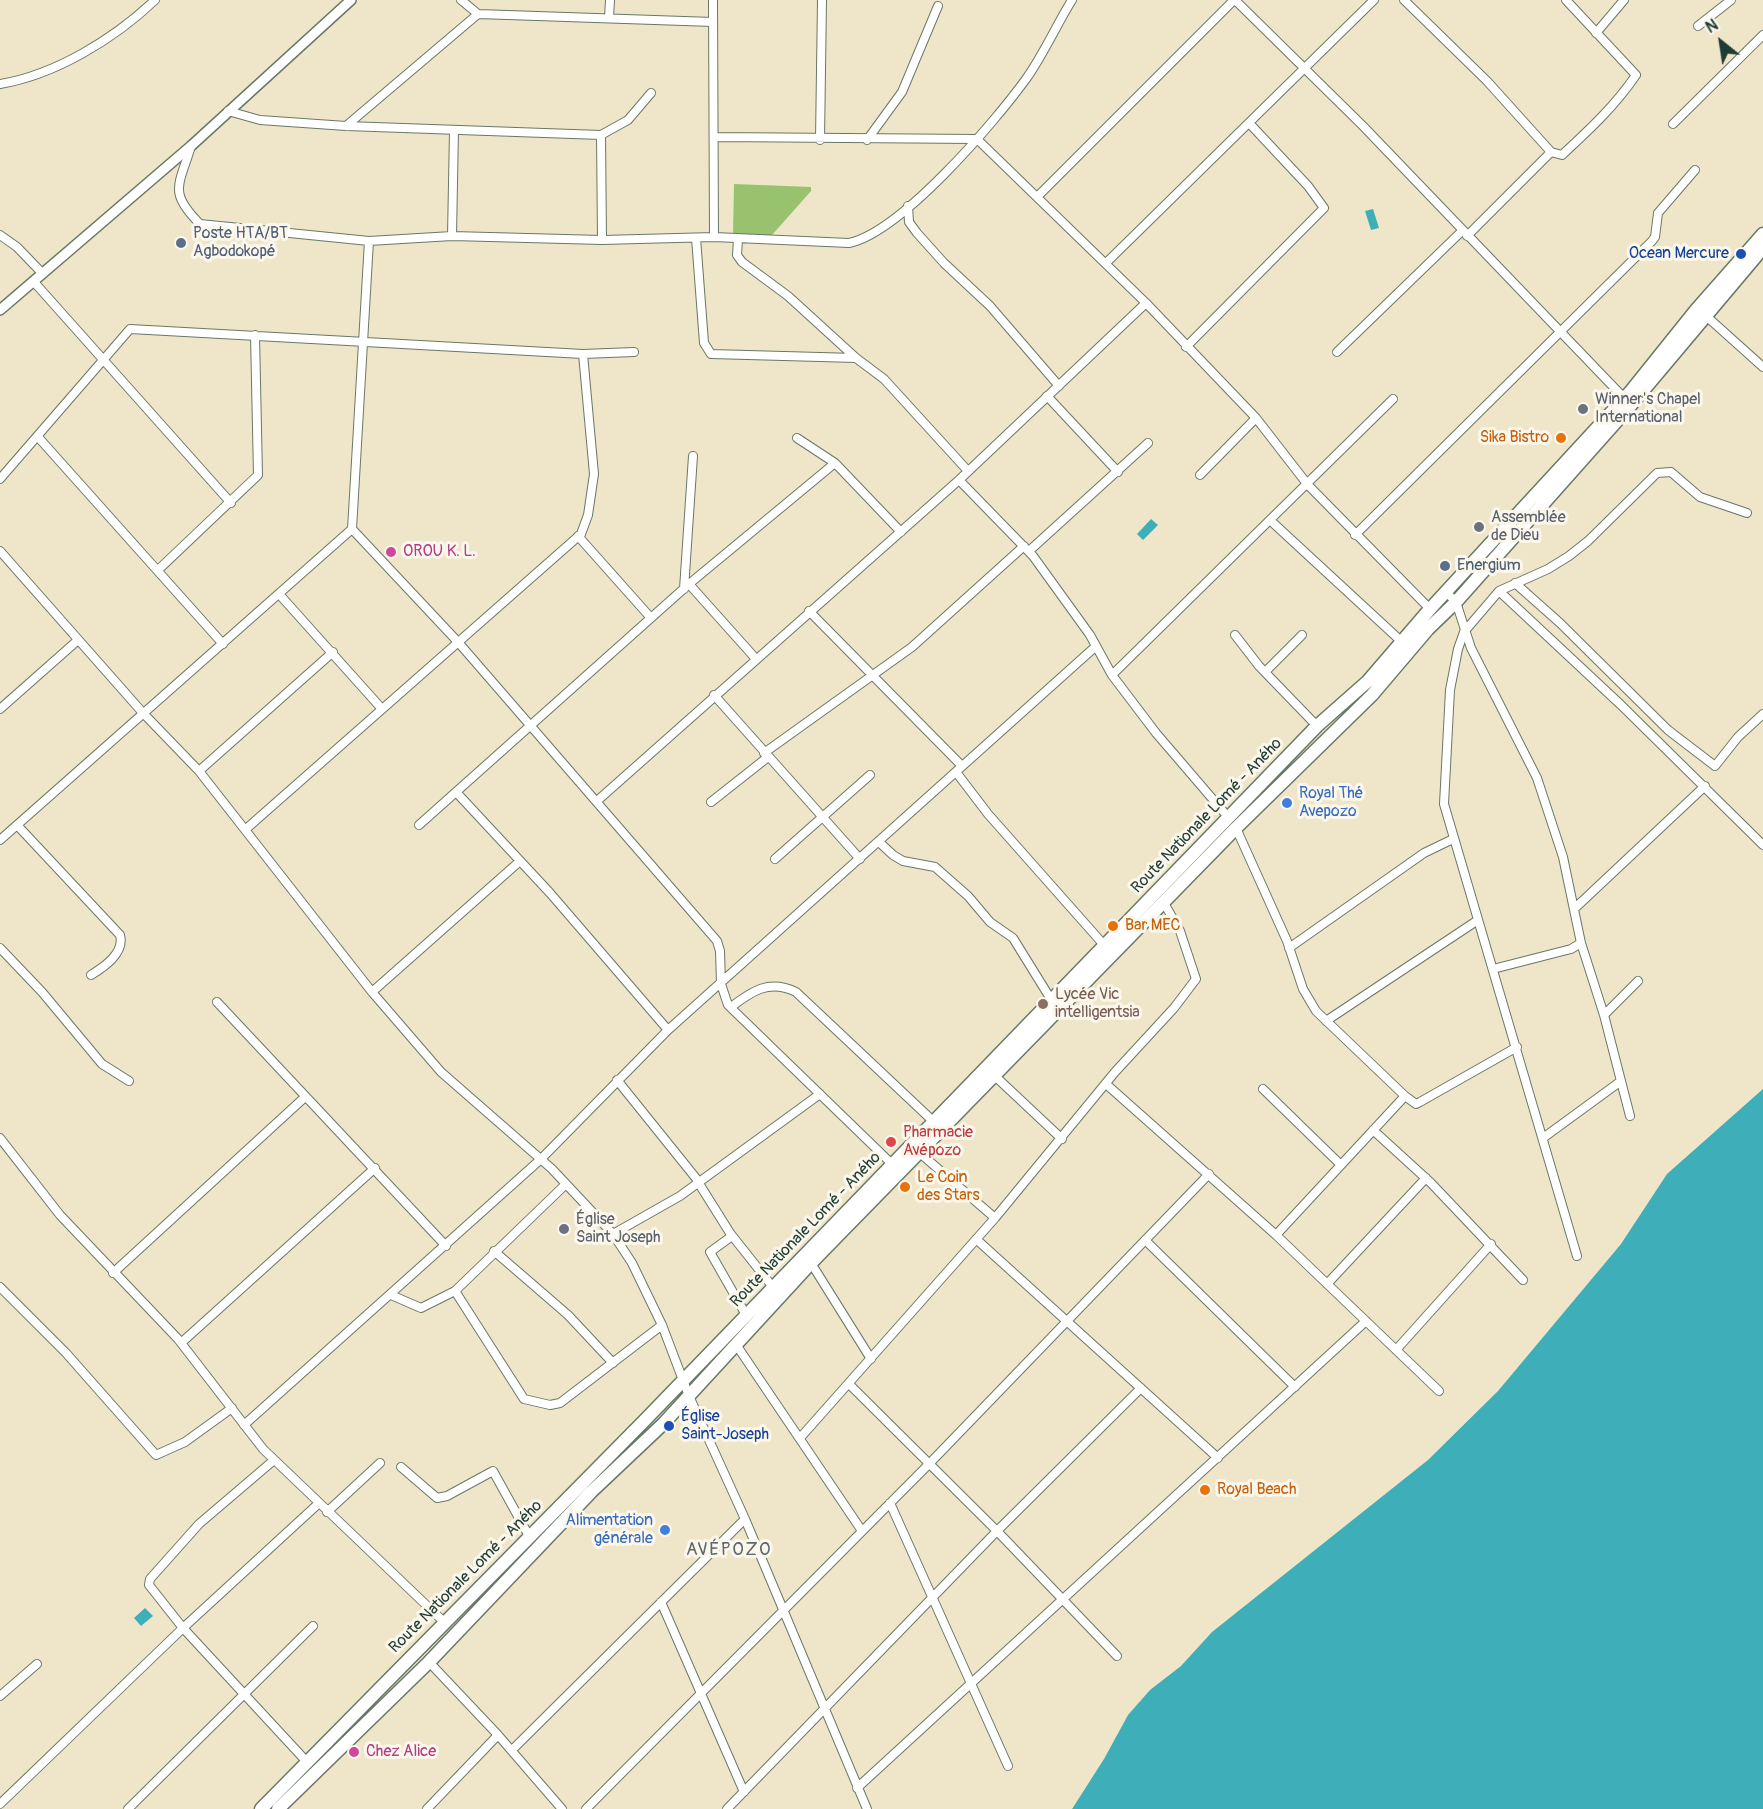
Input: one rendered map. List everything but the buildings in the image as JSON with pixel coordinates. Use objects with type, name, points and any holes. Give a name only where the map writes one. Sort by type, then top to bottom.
[{"type":"highway","points":[[1627,401],[1763,234]]},
{"type":"highway","points":[[1627,401],[1763,248]]},
{"type":"highway","name":"Route Nationale Lomé - Aného","points":[[278,1809],[429,1662],[591,1492],[737,1346],[811,1263],[921,1154],[1236,828],[1372,694],[1428,629],[1493,561],[1627,401]]},
{"type":"highway","name":"Route Nationale Lomé - Aného","points":[[261,1809],[893,1165],[1317,726],[1368,681],[1430,609],[1627,401]]},
{"type":"street","points":[[0,84],[29,79],[60,66],[141,13],[154,0]]},
{"type":"street","points":[[0,310],[191,146],[351,0]]},
{"type":"street","points":[[462,0],[478,14],[713,21]]},
{"type":"street","points":[[609,18],[610,0]]},
{"type":"street","points":[[713,0],[714,237]]},
{"type":"street","points":[[820,140],[822,0]]},
{"type":"street","points":[[191,146],[177,192],[180,203],[200,225],[369,241],[452,236],[602,240],[714,237],[856,241],[875,232],[930,188],[977,139],[1026,79],[1072,0]]},
{"type":"street","points":[[1038,196],[1234,0],[1306,68],[1627,401]]},
{"type":"street","points":[[1106,263],[1374,0]]},
{"type":"street","points":[[1404,0],[1481,75],[1551,152],[1562,155],[1610,110],[1636,75],[1566,0]]},
{"type":"street","points":[[1596,33],[1624,0]]},
{"type":"street","points":[[1698,26],[1731,0]]},
{"type":"street","points":[[867,140],[902,92],[938,6]]},
{"type":"street","points":[[346,126],[478,14]]},
{"type":"street","points":[[1673,124],[1763,35]]},
{"type":"street","points":[[228,111],[260,120],[346,126],[601,135],[628,120],[651,93]]},
{"type":"street","points":[[1186,347],[1324,207],[1308,186],[1250,124]]},
{"type":"street","points":[[452,236],[454,130]]},
{"type":"street","points":[[601,135],[602,240]]},
{"type":"street","points":[[715,137],[820,140],[977,139],[1106,263],[1257,418],[1308,484],[1355,535],[1430,609]]},
{"type":"street","points":[[1336,352],[1551,152]]},
{"type":"street","points":[[1355,535],[1652,241],[1655,237],[1658,213],[1695,170]]},
{"type":"street","points":[[908,206],[909,222],[917,233],[944,263],[990,306],[1059,386]]},
{"type":"street","points":[[0,235],[42,273]]},
{"type":"street","points":[[696,238],[704,343],[711,354],[856,358]]},
{"type":"street","points":[[738,239],[737,255],[742,262],[794,302],[856,358],[884,379],[968,471]]},
{"type":"street","points":[[0,840],[224,644],[352,528],[369,241]]},
{"type":"street","points":[[34,282],[231,503]]},
{"type":"street","points":[[597,801],[959,480],[1146,303]]},
{"type":"street","points":[[1705,315],[1763,367]]},
{"type":"street","points":[[0,479],[130,329],[583,354],[633,352]]},
{"type":"street","points":[[158,570],[255,481],[260,469],[255,335]]},
{"type":"street","points":[[246,829],[578,536],[588,515],[594,474],[583,354]]},
{"type":"street","points":[[1047,396],[1118,472]]},
{"type":"street","points":[[1112,675],[1202,584],[1271,520],[1393,399]]},
{"type":"street","points":[[1200,475],[1257,418]]},
{"type":"street","points":[[38,437],[224,644]]},
{"type":"street","points":[[798,438],[835,463],[901,532]]},
{"type":"street","points":[[711,802],[766,755],[912,647],[1118,472],[1148,443]]},
{"type":"street","points":[[693,456],[686,587],[756,658]]},
{"type":"street","points":[[419,825],[686,587],[835,463]]},
{"type":"street","points":[[1577,1256],[1444,804],[1447,735],[1454,666],[1464,632],[1500,591],[1548,569],[1588,541],[1657,473],[1671,472],[1700,496],[1747,513]]},
{"type":"street","points":[[959,480],[1026,548],[1090,635],[1112,675],[1156,733],[1228,817]]},
{"type":"street","points":[[1271,520],[1402,642]]},
{"type":"street","points":[[352,528],[532,725],[717,941],[720,951],[721,984],[730,1007],[893,1165]]},
{"type":"street","points":[[578,536],[651,618]]},
{"type":"street","points":[[0,551],[143,713],[199,771],[372,992],[441,1072],[541,1159],[613,1234],[632,1263],[662,1325],[689,1396],[745,1519],[867,1809]]},
{"type":"street","points":[[1515,583],[1560,623],[1668,730],[1715,766],[1738,737],[1763,714]]},
{"type":"street","points":[[1500,591],[1705,786],[1763,845]]},
{"type":"street","points":[[1446,592],[1456,602],[1464,632],[1537,778],[1557,836],[1581,943],[1604,1015],[1630,1116]]},
{"type":"street","points":[[279,594],[333,651],[382,709]]},
{"type":"street","points":[[809,611],[959,769],[988,814],[1104,945]]},
{"type":"street","points":[[1235,635],[1265,672],[1317,726]]},
{"type":"street","points":[[1265,672],[1302,635]]},
{"type":"street","points":[[1,706],[78,640]]},
{"type":"street","points":[[244,1425],[392,1295],[541,1159],[668,1030],[1095,647]]},
{"type":"street","points":[[199,771],[333,651]]},
{"type":"street","points":[[714,696],[860,859]]},
{"type":"street","points":[[775,859],[823,819],[870,775]]},
{"type":"street","points":[[1574,909],[1705,786]]},
{"type":"street","points":[[456,792],[550,893],[668,1030]]},
{"type":"street","points":[[17,825],[120,935],[122,943],[111,961],[92,975]]},
{"type":"street","points":[[1236,828],[1289,948],[1309,1000],[1326,1021],[1405,1096],[1416,1104],[1517,1047]]},
{"type":"street","points":[[1289,948],[1424,854],[1453,840]]},
{"type":"street","points":[[879,842],[903,861],[935,867],[968,896],[990,922],[1013,938],[1052,1001]]},
{"type":"street","points":[[372,992],[520,861]]},
{"type":"street","points":[[800,1438],[996,1218],[1196,979],[1180,931],[1164,903]]},
{"type":"street","points":[[1326,1021],[1478,920]]},
{"type":"street","points":[[1493,969],[1571,949],[1581,943]]},
{"type":"street","points":[[0,948],[42,992],[102,1064],[129,1081]]},
{"type":"street","points":[[1604,1015],[1638,981]]},
{"type":"street","points":[[730,1007],[751,991],[770,985],[796,992],[934,1122]]},
{"type":"street","points":[[218,1002],[446,1246]]},
{"type":"street","points":[[996,1077],[1062,1139]]},
{"type":"street","points":[[617,1080],[698,1182],[732,1236],[772,1286]]},
{"type":"street","points":[[1544,1138],[1621,1081]]},
{"type":"street","points":[[1107,1084],[1276,1235],[1439,1391]]},
{"type":"street","points":[[1263,1089],[1341,1165]]},
{"type":"street","points":[[613,1234],[680,1196],[820,1094]]},
{"type":"street","points":[[113,1273],[305,1096]]},
{"type":"street","points":[[1276,1235],[1405,1096]]},
{"type":"street","points":[[1373,1130],[1426,1178],[1523,1280]]},
{"type":"street","points":[[0,1138],[60,1215],[181,1343],[274,1460],[444,1622]]},
{"type":"street","points":[[921,1154],[996,1218]]},
{"type":"street","points":[[181,1343],[375,1168]]},
{"type":"street","points":[[586,1809],[929,1464],[1209,1174]]},
{"type":"street","points":[[1327,1284],[1426,1178]]},
{"type":"street","points":[[392,1295],[421,1308],[455,1291],[566,1184]]},
{"type":"street","points":[[732,1236],[710,1252],[746,1315]]},
{"type":"street","points":[[976,1239],[1218,1458]]},
{"type":"street","points":[[1145,1240],[1295,1387]]},
{"type":"street","points":[[1396,1350],[1491,1244]]},
{"type":"street","points":[[494,1251],[568,1315],[613,1363]]},
{"type":"street","points":[[811,1263],[871,1359]]},
{"type":"street","points":[[0,1287],[66,1353],[156,1455],[185,1442],[232,1407]]},
{"type":"street","points":[[455,1291],[524,1399],[550,1405],[560,1403],[662,1325]]},
{"type":"street","points":[[857,1788],[1366,1321]]},
{"type":"street","points":[[737,1346],[862,1531]]},
{"type":"street","points":[[849,1384],[1117,1656]]},
{"type":"street","points":[[727,1809],[1141,1388]]},
{"type":"street","points":[[274,1460],[199,1524],[150,1579],[152,1592],[307,1762]]},
{"type":"street","points":[[327,1512],[380,1462]]},
{"type":"street","points":[[401,1467],[437,1497],[443,1498],[493,1471],[529,1536]]},
{"type":"street","points":[[890,1503],[1008,1766]]},
{"type":"street","points":[[0,1804],[183,1628],[318,1504]]},
{"type":"street","points":[[512,1750],[745,1519]]},
{"type":"street","points":[[661,1602],[744,1792]]},
{"type":"street","points":[[128,1809],[246,1695],[313,1626]]},
{"type":"street","points":[[429,1662],[512,1750],[562,1809]]},
{"type":"street","points":[[0,1696],[37,1664]]},
{"type":"street","points":[[426,1809],[498,1735]]},
{"type":"green space","points":[[734,184],[811,187],[811,191],[772,235],[733,235]]},
{"type":"water","points":[[1373,209],[1379,228],[1371,230],[1365,211]]},
{"type":"water","points":[[1151,519],[1158,525],[1143,540],[1137,534]]},
{"type":"water","points":[[1763,1089],[1763,1809],[1072,1809],[1104,1759],[1128,1715],[1150,1690],[1181,1666],[1212,1632],[1428,1460],[1498,1391],[1621,1244],[1667,1174]]},
{"type":"water","points":[[145,1608],[153,1616],[141,1626],[134,1618]]},
{"type":"place","name":"Poste HTA/BT Agbodokopé","points":[[181,243]]},
{"type":"place","name":"Ocean Mercure","points":[[1741,254]]},
{"type":"place","name":"Winner's Chapel International","points":[[1583,409]]},
{"type":"place","name":"Sika Bistro","points":[[1561,438]]},
{"type":"place","name":"Assemblée de Dieu","points":[[1479,527]]},
{"type":"place","name":"OROU K. L.","points":[[391,552]]},
{"type":"place","name":"Energium","points":[[1445,566]]},
{"type":"place","name":"Royal Thé Avepozo","points":[[1287,803]]},
{"type":"place","name":"Bar MEC","points":[[1113,926]]},
{"type":"place","name":"Lycée Vic intelligentsia","points":[[1043,1004]]},
{"type":"place","name":"Pharmacie Avépozo","points":[[891,1142]]},
{"type":"place","name":"Le Coin des Stars","points":[[905,1187]]},
{"type":"place","name":"Église Saint Joseph","points":[[564,1229]]},
{"type":"place","name":"Église Saint-Joseph","points":[[669,1426]]},
{"type":"place","name":"Royal Beach","points":[[1205,1490]]},
{"type":"place","name":"Alimentation générale","points":[[665,1530]]},
{"type":"place","name":"Chez Alice","points":[[354,1752]]},
{"type":"district","name":"AVÉPOZO","points":[[729,1550]]}]
